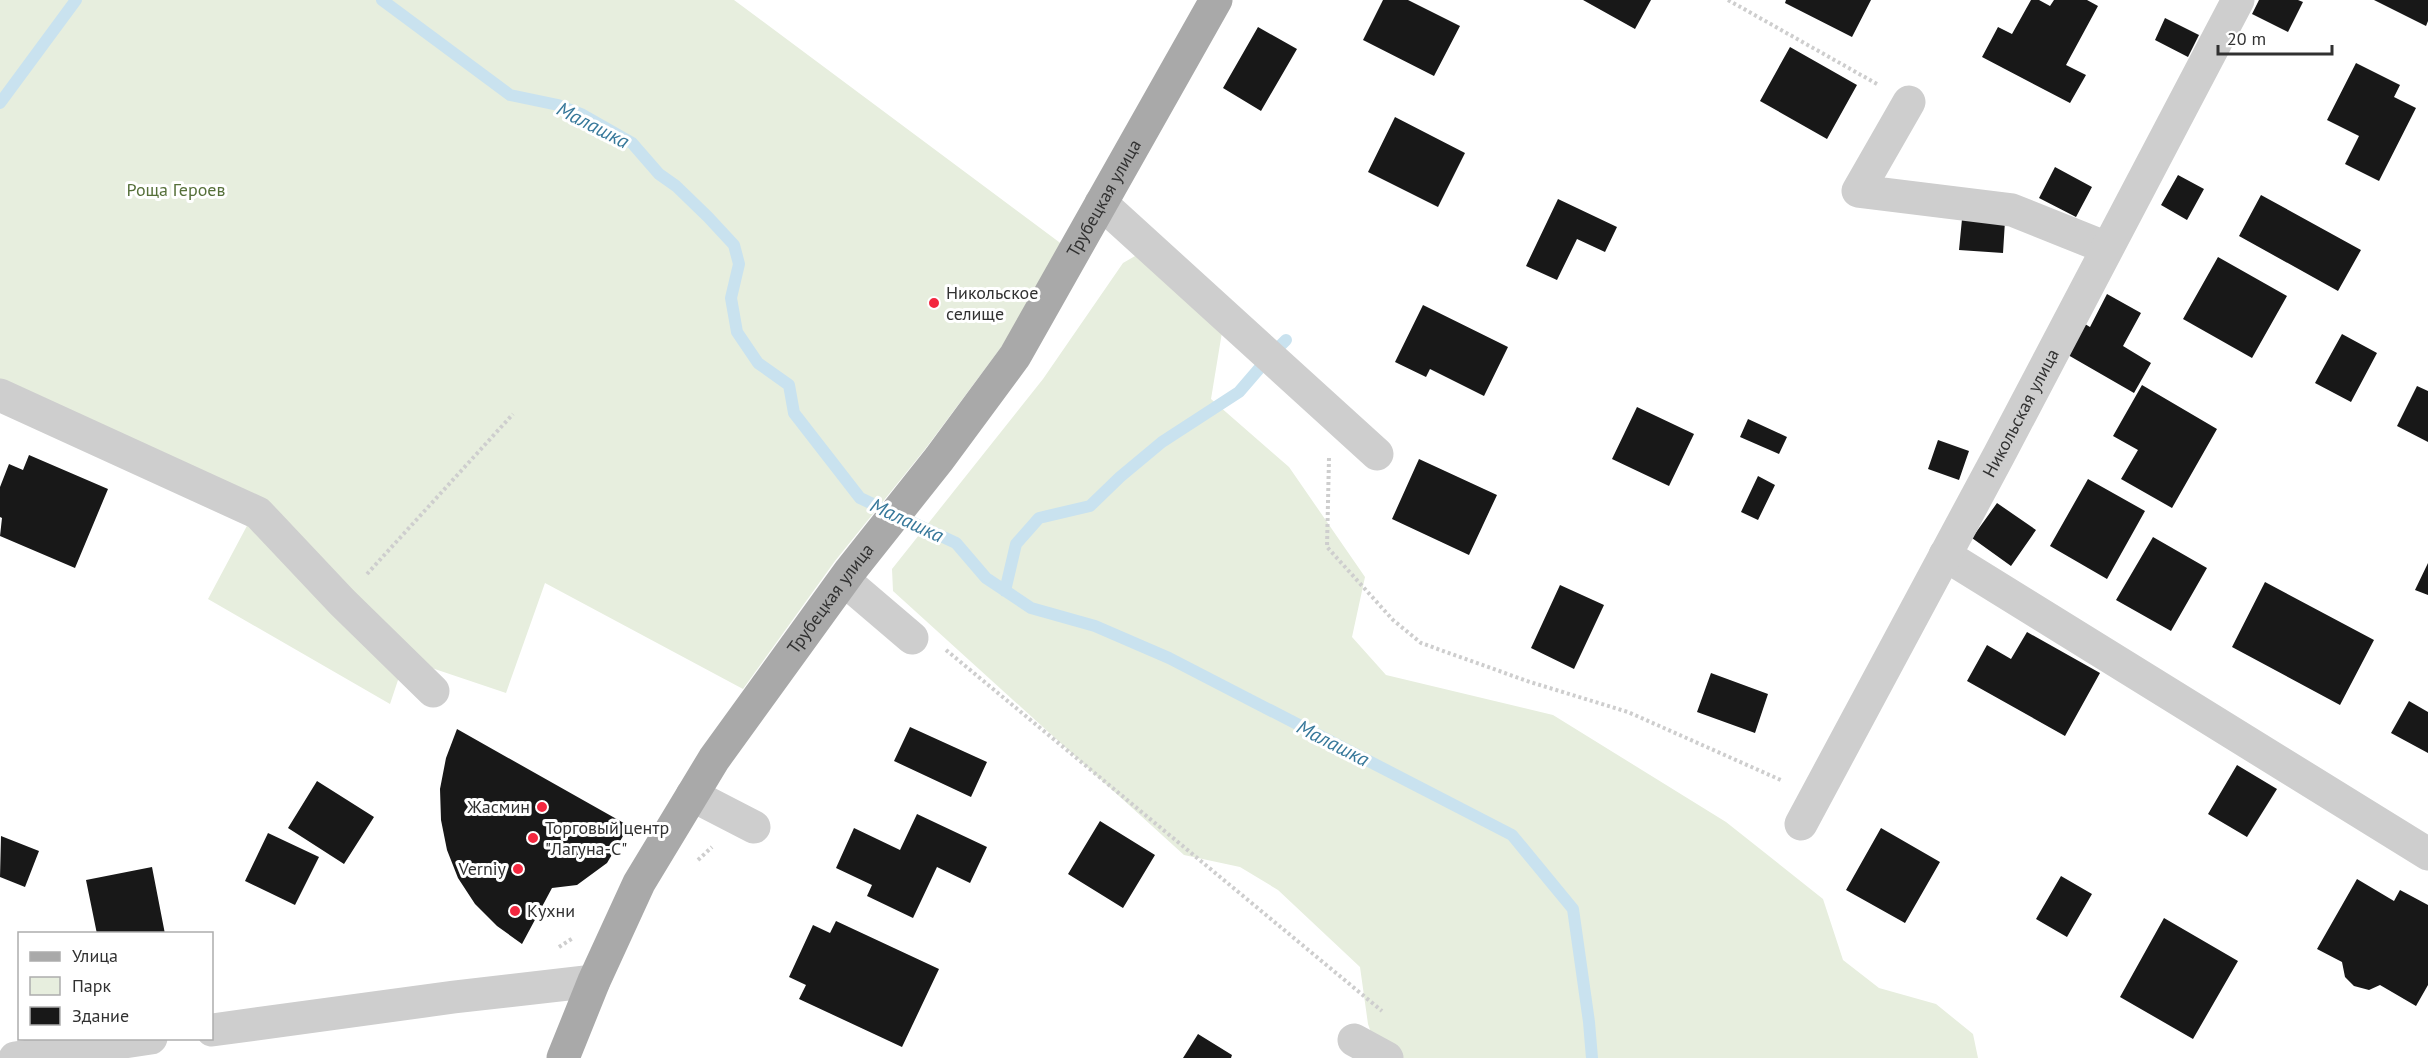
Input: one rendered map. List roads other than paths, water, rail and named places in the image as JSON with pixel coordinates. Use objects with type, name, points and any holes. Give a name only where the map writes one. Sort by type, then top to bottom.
[{"type":"main road","name":"Трубецкая улица","points":[[563,1058],[594,981],[639,883],[714,759],[847,575],[939,459],[1015,356],[1216,0]]},
{"type":"street","name":"Никольская улица","points":[[1801,824],[2238,0]]},
{"type":"street","points":[[1909,102],[1858,191],[2012,210],[2108,248]]},
{"type":"street","points":[[1101,203],[1377,453]]},
{"type":"street","points":[[0,395],[258,513],[342,602],[434,691]]},
{"type":"street","points":[[1945,555],[2428,854]]},
{"type":"street","points":[[847,575],[912,638]]},
{"type":"street","points":[[692,795],[747,824]]},
{"type":"street","points":[[213,1030],[454,997],[594,981]]},
{"type":"street","points":[[15,1058],[137,1040]]},
{"type":"waterway","points":[[0,103],[76,0]]},
{"type":"waterway","name":"Малашка","points":[[382,0],[510,95],[558,105],[581,114],[632,143],[659,174],[676,186],[708,217],[734,245],[739,264],[731,298],[737,332],[758,363],[789,385],[794,413],[860,498],[956,543],[986,578],[1031,608],[1095,626],[1169,658],[1512,835],[1573,909],[1592,1058]]},
{"type":"waterway","points":[[1279,347],[1286,340]]},
{"type":"waterway","points":[[1005,591],[1016,544],[1039,518],[1090,506],[1162,442],[1239,392],[1264,363]]},
{"type":"place","name":"Никольское селище","points":[[934,303]]},
{"type":"place","name":"Жасмин","points":[[542,807]]},
{"type":"place","name":"Торговый центр \"Лагуна-С\"","points":[[533,838]]},
{"type":"place","name":"Verniy","points":[[518,869]]},
{"type":"place","name":"Кухни","points":[[515,911]]},
{"type":"park label","name":"Роща Героев","points":[[176,190]]}]
